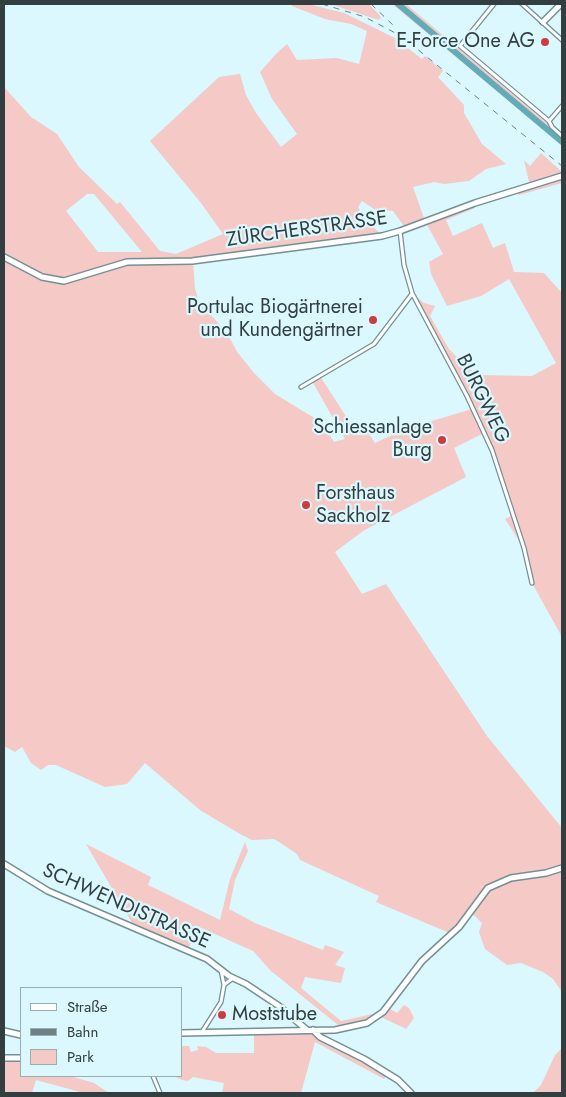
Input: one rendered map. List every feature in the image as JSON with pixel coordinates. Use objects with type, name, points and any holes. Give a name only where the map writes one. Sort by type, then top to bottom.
[{"type":"street","points":[[494,4],[460,46],[549,121],[552,127],[562,136]]},
{"type":"street","points":[[522,4],[562,40]]},
{"type":"street","points":[[543,22],[561,4]]},
{"type":"street","points":[[549,121],[562,106]]},
{"type":"street","name":"ZÜRCHERSTRASSE","points":[[4,257],[50,279],[68,280],[127,262],[192,261],[382,236],[475,203],[562,176]]},
{"type":"street","name":"BURGWEG","points":[[400,231],[404,265],[412,293],[467,396],[492,450],[524,548],[532,583]]},
{"type":"street","points":[[302,387],[374,344],[412,293]]},
{"type":"street","name":"SCHWENDISTRASSE","points":[[4,864],[48,891],[196,954],[279,1006],[316,1035],[390,1075],[411,1093]]},
{"type":"street","points":[[182,1033],[351,1028],[367,1023],[379,1016],[418,964],[464,922],[482,895],[494,884],[511,878],[546,873],[562,868]]},
{"type":"street","points":[[202,1032],[219,1007],[224,985],[221,970]]},
{"type":"street","points":[[224,985],[234,978]]},
{"type":"street","points":[[4,1031],[20,1036]]},
{"type":"street","points":[[4,1058],[20,1058]]},
{"type":"street","points":[[153,1077],[160,1093]]},
{"type":"green space","points":[[292,4],[308,4],[344,13],[395,38],[422,59],[425,56],[443,71],[438,77],[464,105],[464,113],[482,144],[506,164],[486,169],[469,181],[444,184],[434,182],[413,187],[425,221],[530,186],[524,160],[530,166],[541,153],[562,172],[562,183],[519,195],[517,193],[474,206],[475,208],[446,220],[453,236],[482,223],[493,248],[505,243],[514,272],[544,273],[562,293],[562,637],[532,583],[524,548],[505,519],[513,515],[484,433],[454,448],[466,477],[363,531],[335,552],[362,594],[386,584],[487,736],[562,828],[562,992],[553,979],[543,972],[521,963],[507,965],[485,949],[479,932],[482,923],[471,912],[452,934],[376,902],[379,896],[300,860],[297,854],[274,839],[252,840],[200,810],[145,763],[127,784],[105,787],[56,765],[48,765],[41,770],[31,763],[22,747],[15,752],[4,746],[4,87],[31,117],[57,134],[79,167],[117,204],[120,202],[160,251],[176,254],[223,234],[201,203],[150,141],[219,77],[240,74],[246,95],[256,113],[281,147],[297,134],[272,99],[260,72],[276,54],[287,44],[297,60],[337,58],[359,64],[367,31],[351,24],[325,19],[292,6]],"holes":[[[87,194],[94,194],[142,252],[98,252],[66,211]],[[362,201],[374,209],[393,211],[406,229],[425,221],[443,254],[429,262],[431,274],[447,306],[481,296],[509,279],[556,363],[532,376],[479,375],[464,365],[449,349],[430,316],[435,306],[424,303],[412,293],[472,409],[405,429],[375,443],[369,434],[358,435],[320,376],[312,381],[345,439],[334,442],[316,419],[275,394],[254,373],[238,353],[225,330],[200,304],[195,289],[193,261],[382,236],[363,216],[358,207]]]},
{"type":"green space","points":[[330,4],[369,4],[381,17],[379,20]]},
{"type":"green space","points":[[392,4],[406,4],[562,136],[562,145]]},
{"type":"green space","points":[[245,842],[248,851],[235,880],[229,909],[255,923],[323,950],[325,945],[344,952],[335,965],[345,968],[341,983],[305,977],[301,988],[341,1021],[382,1012],[387,1007],[397,1013],[404,1005],[409,1008],[414,1018],[406,1029],[379,1016],[343,1029],[271,971],[253,951],[197,926],[188,950],[132,927],[131,921],[86,844],[151,877],[148,885],[220,920],[230,879]]},
{"type":"green space","points":[[254,1031],[307,1031],[388,1073],[384,1079],[315,1042],[301,1093],[222,1093],[224,1083],[193,1077],[188,1081],[175,1077],[182,1077],[182,1046],[189,1046],[191,1052],[198,1050],[197,1046],[206,1047],[216,1053],[254,1053]]},
{"type":"green space","points":[[562,1048],[562,1093],[533,1093],[541,1085],[555,1055]]},
{"type":"green space","points":[[4,1058],[20,1058],[20,1077],[73,1077],[94,1083],[109,1093],[84,1093],[36,1080],[32,1093],[4,1093]]},
{"type":"waterway","points":[[398,4],[562,142]]},
{"type":"railway","points":[[322,4],[365,17],[401,36],[562,166]]},
{"type":"railway","points":[[371,4],[394,26]]},
{"type":"place","name":"E-Force One AG","points":[[545,42]]},
{"type":"place","name":"Portulac Biogärtnerei und Kundengärtner","points":[[373,320]]},
{"type":"place","name":"Schiessanlage Burg","points":[[442,440]]},
{"type":"place","name":"Forsthaus Sackholz","points":[[306,505]]},
{"type":"place","name":"Moststube","points":[[222,1015]]}]
